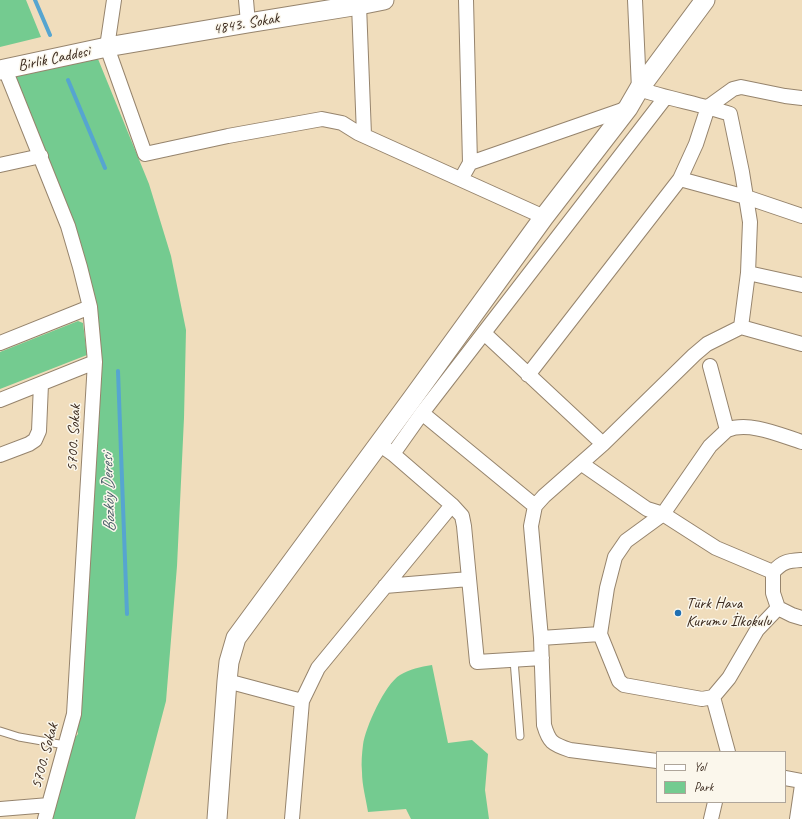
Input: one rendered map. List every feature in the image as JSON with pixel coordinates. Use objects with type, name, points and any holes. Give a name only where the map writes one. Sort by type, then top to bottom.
[{"type":"street","points":[[114,0],[107,48],[145,154],[228,136],[322,119],[342,123],[364,135],[544,217]]},
{"type":"street","points":[[246,0],[248,23]]},
{"type":"street","name":"4843. Sokak","points":[[107,48],[384,0]]},
{"type":"street","points":[[461,179],[470,163],[466,0]]},
{"type":"street","points":[[635,0],[639,89]]},
{"type":"street","points":[[217,819],[227,681],[229,662],[236,638],[386,449],[544,217],[628,108],[639,89],[706,0]]},
{"type":"street","points":[[359,5],[364,135]]},
{"type":"street","name":"Birlik Caddesi","points":[[3,70],[107,48]]},
{"type":"street","name":"5700. Sokak","points":[[3,70],[41,156],[68,226],[90,307],[95,362],[74,714],[45,819]]},
{"type":"street","points":[[528,375],[680,179],[696,144],[708,107],[733,89],[741,87],[802,98]]},
{"type":"street","points":[[639,89],[665,98],[708,107],[730,114],[742,172],[750,222],[748,273],[741,327]]},
{"type":"street","points":[[386,449],[422,413],[665,98]]},
{"type":"street","points":[[470,163],[628,108]]},
{"type":"street","points":[[0,165],[41,156]]},
{"type":"street","points":[[680,179],[746,197],[802,216]]},
{"type":"street","points":[[748,273],[802,284]]},
{"type":"street","points":[[0,343],[90,307]]},
{"type":"street","points":[[656,761],[570,750],[556,745],[547,737],[544,725],[541,638],[531,526],[535,506],[544,496],[582,464],[707,344],[741,327],[802,344]]},
{"type":"street","points":[[484,333],[603,444]]},
{"type":"street","points":[[0,400],[95,362]]},
{"type":"street","points":[[710,366],[727,430]]},
{"type":"street","points":[[0,455],[29,444],[35,440],[39,431],[41,384]]},
{"type":"street","points":[[422,413],[535,506]]},
{"type":"street","points":[[778,608],[757,630],[729,678],[713,696],[702,699],[624,685],[619,681],[600,634],[606,588],[615,557],[626,541],[663,514],[710,446],[727,430],[736,427],[750,426],[802,442]]},
{"type":"street","points":[[386,449],[452,505],[462,516],[470,579],[477,662],[542,658]]},
{"type":"street","points":[[582,464],[647,509],[663,514],[716,548],[773,572]]},
{"type":"street","points":[[292,819],[302,701],[318,668],[452,505]]},
{"type":"street","points":[[802,560],[788,561],[780,565],[773,572],[773,593],[778,608],[802,618]]},
{"type":"street","points":[[385,586],[470,579]]},
{"type":"street","points":[[541,638],[600,634]]},
{"type":"street","points":[[227,681],[302,701]]},
{"type":"street","points":[[713,696],[728,751]]},
{"type":"street","points":[[786,778],[802,781]]},
{"type":"street","points":[[797,819],[802,785]]},
{"type":"street","points":[[711,819],[715,803]]},
{"type":"street","points":[[0,809],[49,805]]},
{"type":"lane","points":[[514,660],[520,736]]},
{"type":"lane","points":[[0,731],[19,737],[65,746]]},
{"type":"green space","points":[[0,0],[26,0],[41,37],[0,47]]},
{"type":"green space","points":[[98,59],[149,184],[171,256],[186,330],[184,418],[177,566],[166,701],[135,819],[52,819],[70,743],[78,734],[76,724],[96,335],[86,261],[12,73]]},
{"type":"green space","points":[[78,321],[83,323],[87,355],[0,389],[0,352]]},
{"type":"green space","points":[[432,665],[448,743],[472,740],[488,754],[485,790],[489,819],[411,819],[406,809],[368,812],[363,782],[362,762],[363,745],[372,718],[382,697],[394,680],[408,671],[419,667]]},
{"type":"waterway","name":"Bozköy Deresi","points":[[35,0],[50,35]]},
{"type":"waterway","name":"Bozköy Deresi","points":[[68,80],[105,168]]},
{"type":"waterway","name":"Bozköy Deresi","points":[[118,371],[127,614]]},
{"type":"place","name":"Türk Hava Kurumu İlkokulu","points":[[678,613]]}]
